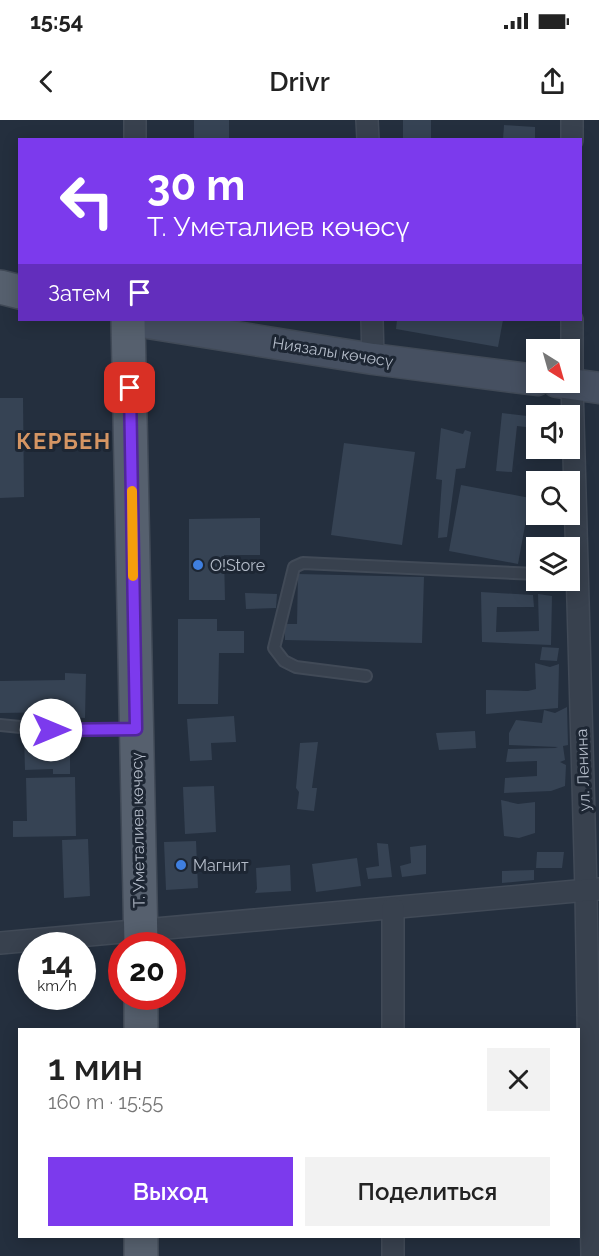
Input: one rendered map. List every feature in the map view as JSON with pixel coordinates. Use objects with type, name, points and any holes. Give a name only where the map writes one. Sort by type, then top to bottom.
[{"type":"main road","points":[[0,287],[18,292]]},
{"type":"main road","name":"Т. Уметалиев көчөсү","points":[[129,321],[141,932]]},
{"type":"main road","points":[[141,1010],[141,1028]]},
{"type":"main road","points":[[141,1238],[141,1256]]},
{"type":"street","points":[[135,120],[135,138]]},
{"type":"street","points":[[367,120],[368,138]]},
{"type":"street","points":[[572,120],[572,138]]},
{"type":"street","name":"Ниязалы көчөсү","points":[[135,321],[373,358],[526,379]]},
{"type":"street","points":[[372,321],[373,358]]},
{"type":"street","name":"ул. Ленина","points":[[572,321],[573,339]]},
{"type":"street","name":"ул. Ленина","points":[[574,537],[576,393]]},
{"type":"street","name":"ул. Ленина","points":[[575,591],[593,890],[592,1256]]},
{"type":"street","points":[[186,933],[393,908],[593,890]]},
{"type":"street","points":[[393,908],[393,1028]]},
{"type":"street","points":[[0,943],[108,939]]},
{"type":"street","points":[[393,1238],[393,1256]]},
{"type":"lane","points":[[366,676],[296,667],[284,661],[274,648],[294,567],[303,563],[526,573]]},
{"type":"lane","points":[[0,725],[51,730],[136,729]]},
{"type":"building","points":[[194,120],[229,120],[229,138],[194,138]]},
{"type":"building","points":[[403,120],[431,120],[431,138],[403,138]]},
{"type":"building","points":[[504,125],[535,127],[535,138],[503,138]]},
{"type":"building","points":[[397,321],[503,321],[498,347],[396,329]]},
{"type":"building","points":[[0,398],[23,398],[24,497],[0,498]]},
{"type":"building","points":[[502,413],[526,416],[526,427],[517,426],[512,472],[496,471]]},
{"type":"building","points":[[441,428],[463,434],[465,430],[471,432],[465,468],[456,469],[447,537],[438,538],[442,480],[436,479]]},
{"type":"building","points":[[344,443],[415,452],[402,545],[331,535]]},
{"type":"building","points":[[461,485],[526,497],[526,520],[518,564],[449,551]]},
{"type":"building","points":[[260,518],[260,555],[224,555],[225,600],[189,600],[189,519]]},
{"type":"building","points":[[298,574],[424,577],[422,643],[285,640],[285,624],[297,624]]},
{"type":"building","points":[[481,592],[533,595],[534,607],[497,607],[496,632],[539,631],[538,594],[552,596],[551,645],[482,642]]},
{"type":"building","points":[[245,593],[277,594],[276,608],[246,609]]},
{"type":"building","points":[[178,619],[217,619],[217,631],[244,631],[244,653],[219,653],[218,704],[178,704]]},
{"type":"building","points":[[542,647],[559,648],[557,661],[540,660]]},
{"type":"building","points":[[535,663],[550,667],[559,664],[558,708],[486,714],[486,690],[528,691],[536,689]]},
{"type":"building","points":[[65,673],[86,674],[85,718],[64,717],[64,712],[0,713],[0,681],[65,680]]},
{"type":"building","points":[[567,707],[568,745],[563,746],[565,760],[560,762],[566,765],[565,786],[551,791],[504,793],[505,778],[537,776],[537,761],[506,762],[508,749],[558,747],[509,745],[509,733],[516,720],[542,723],[544,710],[555,713]]},
{"type":"building","points":[[234,716],[236,742],[211,743],[212,760],[190,761],[187,719]]},
{"type":"building","points":[[475,731],[476,748],[439,750],[436,733]]},
{"type":"building","points":[[70,733],[70,774],[53,774],[53,769],[25,770],[24,734]]},
{"type":"building","points":[[318,742],[312,788],[317,788],[314,811],[297,809],[299,792],[296,788],[300,743]]},
{"type":"building","points":[[75,777],[76,836],[13,837],[13,821],[27,821],[26,778]]},
{"type":"building","points":[[214,786],[216,832],[185,834],[183,787]]},
{"type":"building","points":[[501,800],[518,804],[535,802],[535,833],[519,838],[504,836]]},
{"type":"building","points":[[88,839],[90,896],[64,898],[62,840]]},
{"type":"building","name":"Магнит","points":[[196,841],[198,888],[166,890],[164,842]]},
{"type":"building","points":[[377,843],[388,844],[392,877],[368,879],[366,868],[379,866]]},
{"type":"building","points":[[426,845],[426,874],[402,877],[400,866],[411,863],[410,847]]},
{"type":"building","points":[[537,852],[564,852],[562,868],[536,868]]},
{"type":"building","points":[[357,858],[361,886],[316,892],[312,864]]},
{"type":"building","points":[[290,865],[291,891],[255,893],[257,889],[256,868]]},
{"type":"building","points":[[534,870],[534,880],[502,883],[502,871]]},
{"type":"slow traffic","points":[[132,491],[133,576]]},
{"type":"place","name":"O!Store","points":[[198,565]]},
{"type":"place","name":"Магнит","points":[[181,865]]},
{"type":"district","name":"КЕРБЕН","points":[[64,441]]},
{"type":"route","points":[[51,730],[136,729],[130,388]]}]
